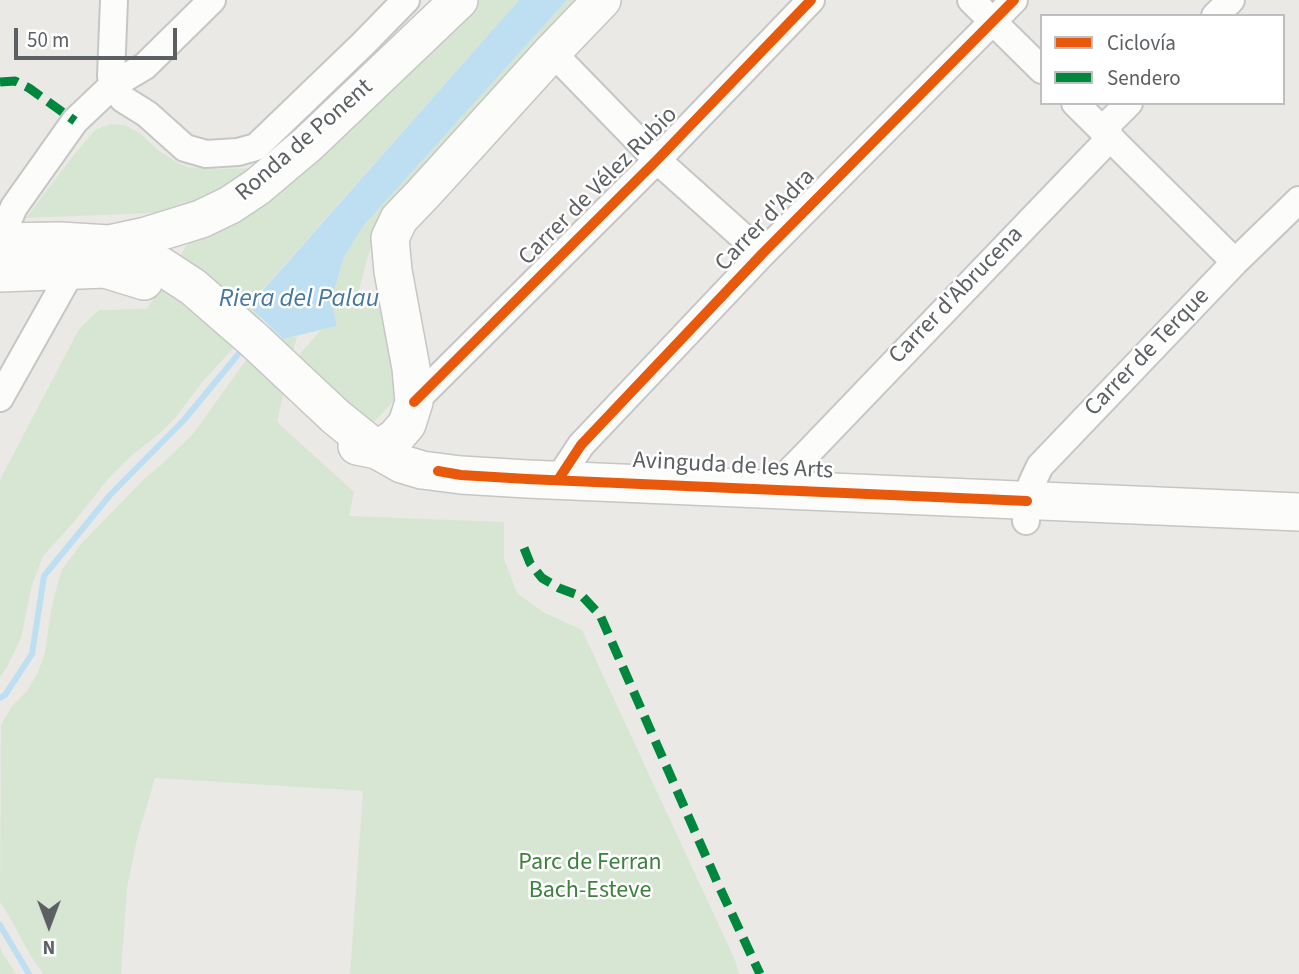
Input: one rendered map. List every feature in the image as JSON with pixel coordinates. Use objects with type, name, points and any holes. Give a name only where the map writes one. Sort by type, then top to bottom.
[{"type":"main road","name":"Ronda de Ponent","points":[[109,244],[201,219],[230,205],[257,187],[308,144],[459,0]]},
{"type":"main road","points":[[398,428],[411,368],[393,271],[390,238],[398,219],[602,0]]},
{"type":"main road","points":[[4,241],[109,244],[162,266],[184,294],[295,400]]},
{"type":"main road","points":[[4,241],[72,270],[105,269],[184,294]]},
{"type":"main road","name":"Avinguda de les Arts","points":[[295,400],[336,417],[398,428],[401,464],[422,470],[461,475],[779,490],[1299,532]]},
{"type":"main road","name":"Avinguda de les Arts","points":[[295,400],[358,460],[398,481],[461,499],[1027,511],[1299,512]]},
{"type":"street","points":[[113,85],[111,76],[114,0]]},
{"type":"street","points":[[4,241],[14,207],[75,121],[113,85],[145,66],[212,0]]},
{"type":"street","name":"Ronda de Ponent","points":[[113,85],[123,99],[147,114],[185,148],[206,154],[238,152],[256,147],[406,0]]},
{"type":"street","name":"Carrer de Vélez Rubio","points":[[398,428],[811,0]]},
{"type":"street","points":[[971,0],[1040,68]]},
{"type":"street","name":"Carrer d'Adra","points":[[558,480],[581,445],[762,254],[1014,0]]},
{"type":"street","points":[[1217,14],[1231,0]]},
{"type":"street","points":[[552,52],[657,160],[762,254]]},
{"type":"street","points":[[1077,105],[1235,262]]},
{"type":"street","name":"Carrer d'Abrucena","points":[[779,490],[792,468],[1110,138],[1107,125],[1127,105]]},
{"type":"street","name":"Carrer de Terque","points":[[1027,511],[1032,483],[1040,466],[1235,262],[1299,200]]},
{"type":"street","name":"Ronda de Ponent","points":[[0,398],[72,270],[109,244]]},
{"type":"green space","points":[[474,0],[519,0],[249,305],[261,318],[204,380],[175,418],[109,478],[43,556],[32,585],[21,638],[0,677],[0,480],[79,329],[99,310],[147,309],[190,240]]},
{"type":"green space","points":[[567,0],[581,0],[376,233],[357,298],[381,289],[400,394],[373,423],[355,414],[297,357],[321,330],[337,326],[333,296],[344,257],[364,225]]},
{"type":"green space","points":[[110,124],[124,125],[140,133],[158,150],[188,167],[257,168],[245,188],[156,226],[153,213],[26,218],[95,130]]},
{"type":"green space","name":"Parc de Ferran Bach-Esteve","points":[[270,327],[283,339],[297,336],[277,422],[354,492],[349,516],[504,522],[504,559],[517,593],[543,612],[582,630],[735,960],[739,974],[350,974],[363,791],[155,778],[137,839],[127,888],[121,974],[43,974],[0,902],[1,725],[38,672],[45,653],[51,610],[63,568],[82,543],[145,478],[193,434]]},
{"type":"green space","points":[[0,947],[3,954],[16,974],[0,974]]},
{"type":"water","name":"Riera del Palau","points":[[519,0],[567,0],[364,225],[344,257],[333,296],[337,326],[283,339],[249,306]]},
{"type":"waterway","name":"Riera del Palau","points":[[0,698],[5,695],[32,654],[44,576],[110,495],[184,420],[245,346]]},
{"type":"waterway","name":"Riera del Palau","points":[[0,925],[29,974]]},
{"type":"marked path","points":[[0,82],[15,81],[29,88],[75,121]]},
{"type":"marked path","points":[[524,548],[530,563],[542,578],[583,597],[600,615],[760,974]]},
{"type":"cycle path","points":[[414,402],[657,160],[811,0]]},
{"type":"cycle path","points":[[558,480],[581,445],[762,254],[1014,0]]},
{"type":"cycle path","points":[[438,471],[527,479],[1027,501]]}]
